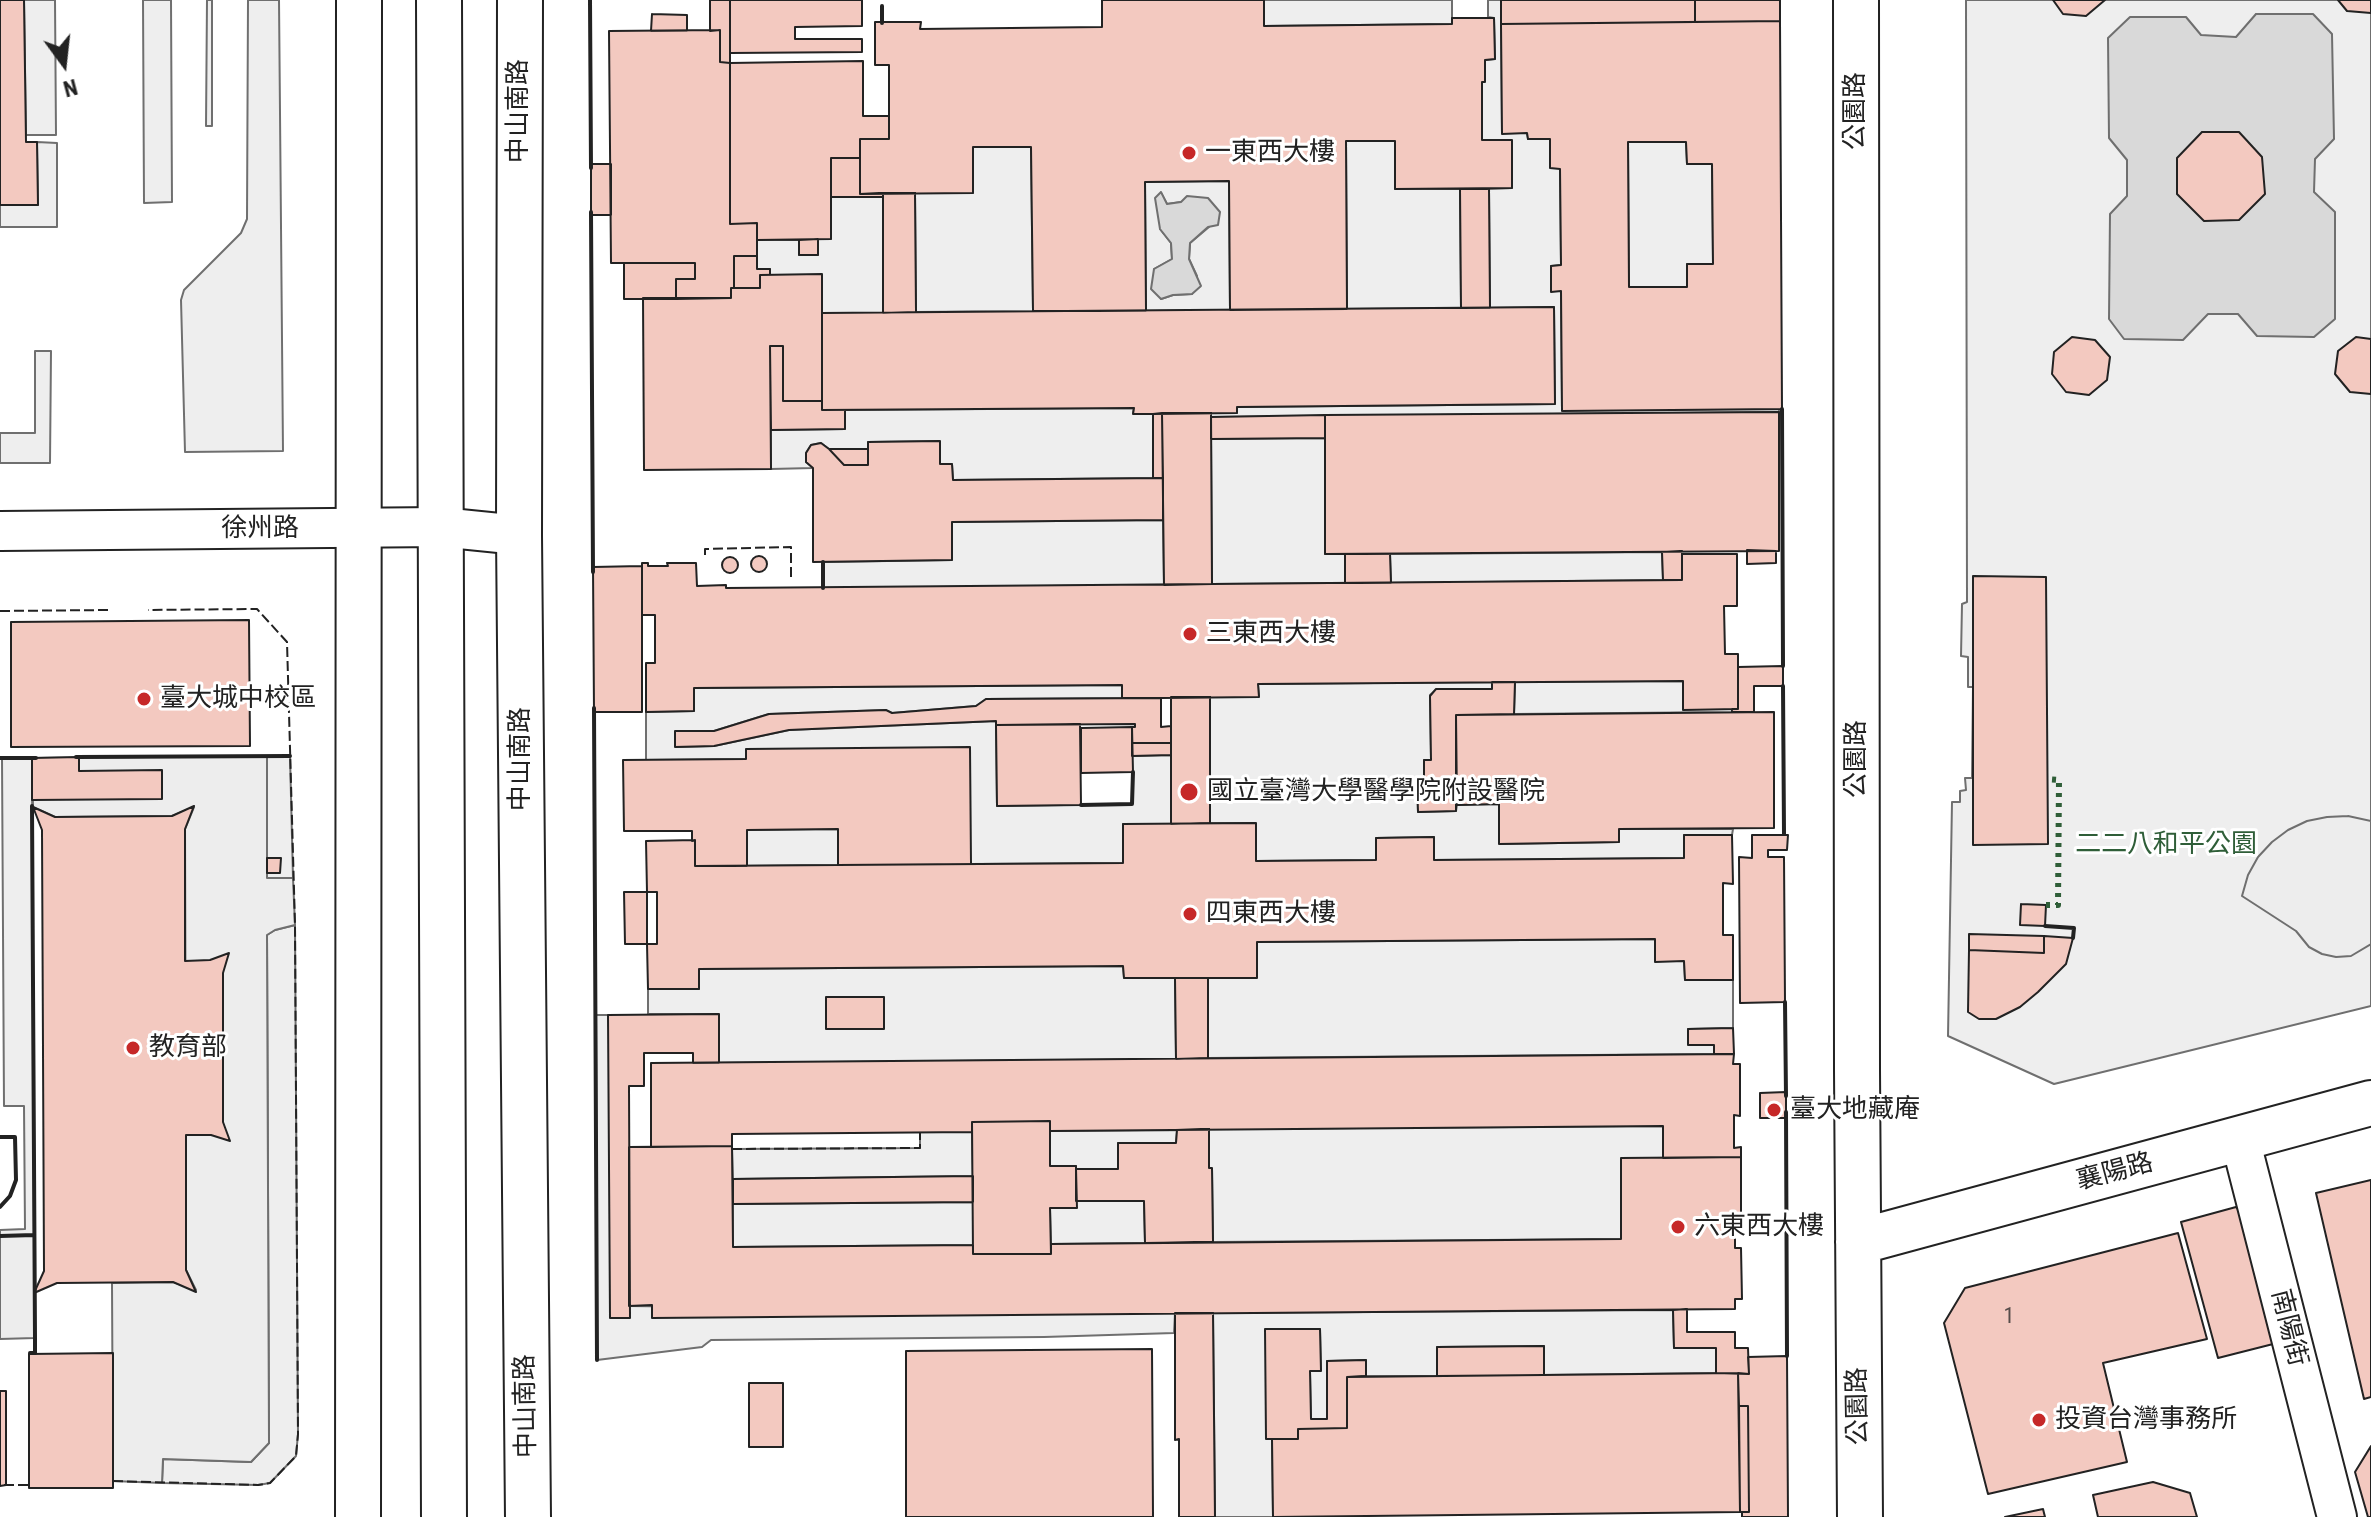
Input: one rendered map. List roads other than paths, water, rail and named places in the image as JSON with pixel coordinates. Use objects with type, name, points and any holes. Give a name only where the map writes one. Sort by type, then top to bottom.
[{"type":"main road","points":[[358,1517],[359,0]]},
{"type":"main road","points":[[439,0],[444,1517]]},
{"type":"main road","name":"中山南路","points":[[520,0],[519,535],[528,1517]]},
{"type":"main road","name":"公園路","points":[[1856,0],[1860,1517]]},
{"type":"main road","name":"襄陽路","points":[[1858,1242],[2371,1103]]},
{"type":"street","name":"徐州路","points":[[0,531],[440,527],[519,535]]},
{"type":"street","name":"南陽街","points":[[2240,1139],[2337,1517]]},
{"type":"place","name":"一東西大樓","points":[[1189,153]]},
{"type":"place","name":"三東西大樓","points":[[1190,634]]},
{"type":"place","name":"臺大城中校區","points":[[144,699]]},
{"type":"place","name":"國立臺灣大學醫學院附設醫院","points":[[1189,792]]},
{"type":"place","name":"四東西大樓","points":[[1190,914]]},
{"type":"place","name":"教育部","points":[[133,1048]]},
{"type":"place","name":"臺大地藏庵","points":[[1774,1110]]},
{"type":"place","name":"六東西大樓","points":[[1678,1227]]},
{"type":"place","name":"投資台灣事務所","points":[[2039,1420]]},
{"type":"park label","name":"二二八和平公園","points":[[2166,845]]}]
